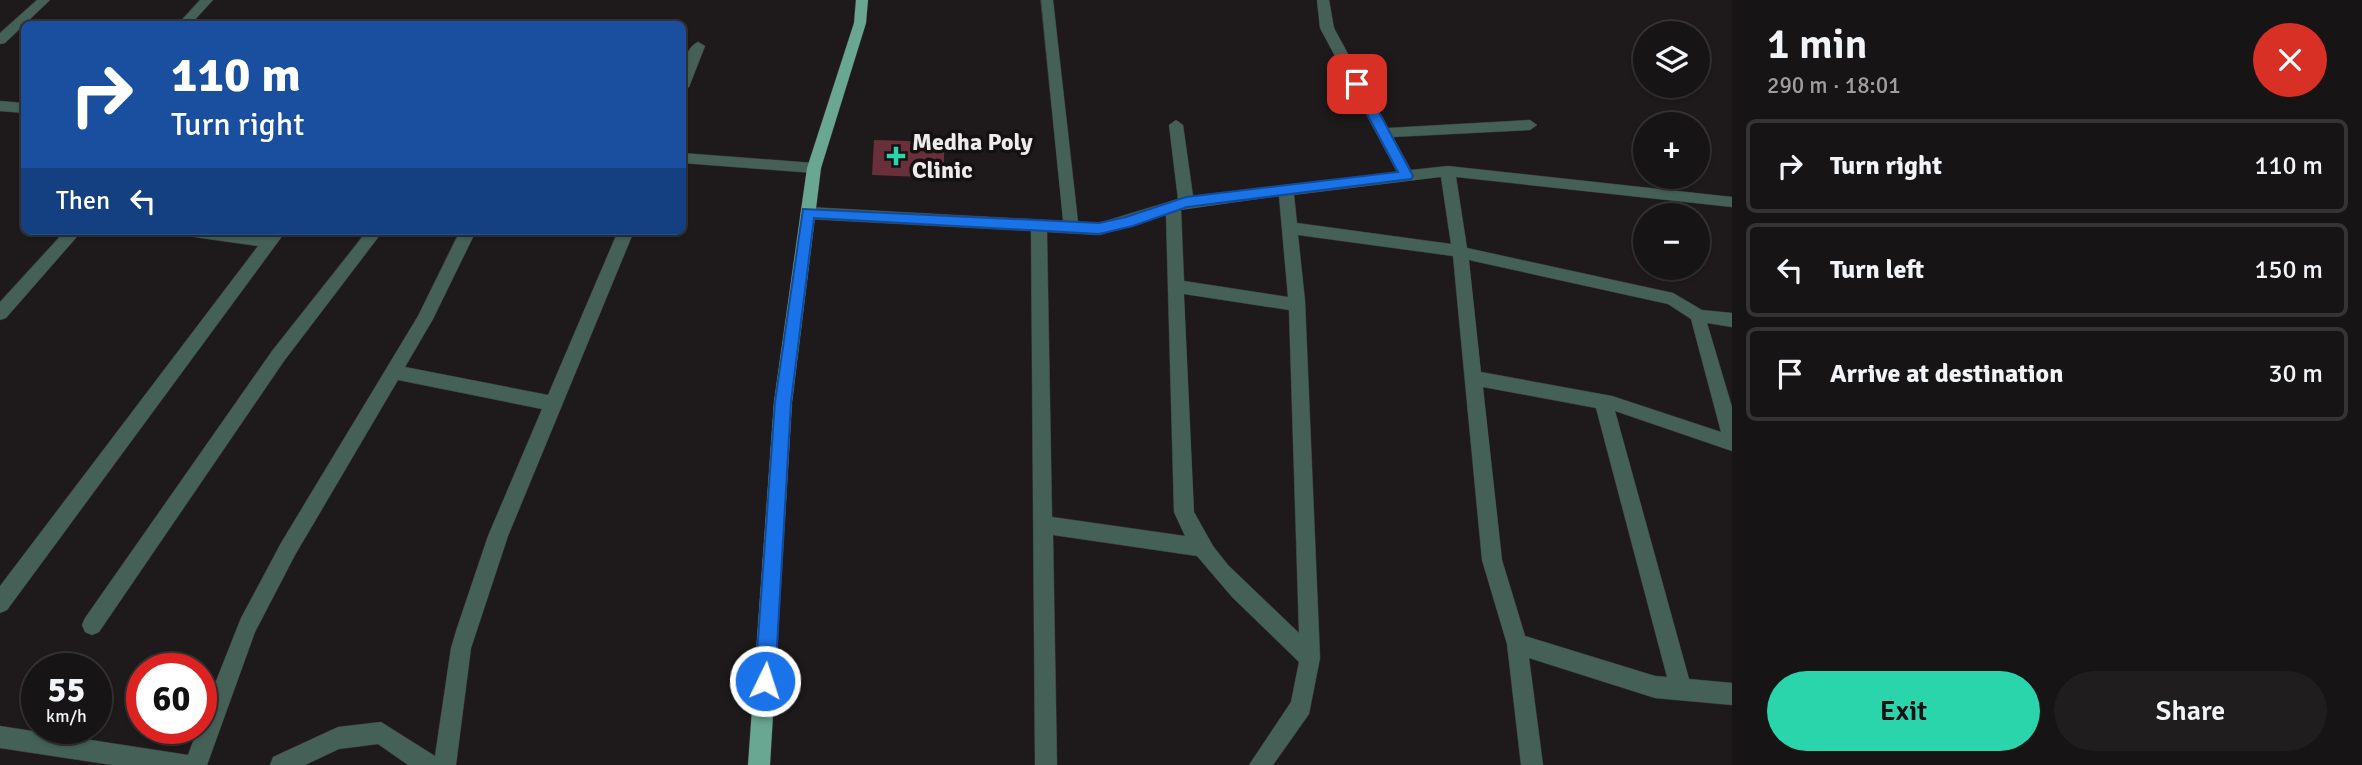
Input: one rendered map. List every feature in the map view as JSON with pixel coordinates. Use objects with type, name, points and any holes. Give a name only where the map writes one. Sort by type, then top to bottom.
[{"type":"main road","points":[[759,765],[783,402],[814,168],[860,23],[862,0]]},
{"type":"street","points":[[0,40],[44,0]]},
{"type":"street","points":[[187,21],[207,0]]},
{"type":"street","points":[[1046,0],[1071,228]]},
{"type":"street","points":[[1324,0],[1327,28],[1407,176]]},
{"type":"street","points":[[686,77],[698,46]]},
{"type":"street","points":[[0,106],[21,108]]},
{"type":"street","points":[[1176,125],[1179,204],[1175,286],[1182,495],[1189,524],[1201,547],[1310,658]]},
{"type":"street","points":[[1384,134],[1530,125]]},
{"type":"street","points":[[686,158],[814,168]]},
{"type":"street","points":[[1448,171],[1460,252],[1492,560],[1517,644],[1532,765]]},
{"type":"street","points":[[808,213],[1110,228],[1179,204],[1448,171],[1732,202]]},
{"type":"street","points":[[1260,765],[1301,706],[1310,658],[1297,305],[1286,190]]},
{"type":"street","points":[[1039,226],[1046,765]]},
{"type":"street","points":[[1290,229],[1460,252],[1673,299],[1700,317],[1732,320]]},
{"type":"street","points":[[0,313],[70,235]]},
{"type":"street","points":[[92,625],[168,509],[308,315],[359,256],[372,235]]},
{"type":"street","points":[[196,765],[248,625],[288,549],[425,319],[466,235]]},
{"type":"street","points":[[445,765],[461,648],[498,536],[624,235]]},
{"type":"street","points":[[0,603],[85,486],[208,328],[274,236]]},
{"type":"street","points":[[1175,286],[1297,305]]},
{"type":"street","points":[[1700,317],[1698,321],[1732,437]]},
{"type":"street","points":[[393,372],[554,404]]},
{"type":"street","points":[[1473,378],[1603,401],[1732,443]]},
{"type":"street","points":[[1603,401],[1681,689]]},
{"type":"street","points":[[1043,525],[1201,547]]},
{"type":"street","points":[[1517,644],[1654,687],[1732,694]]},
{"type":"street","points":[[281,765],[338,738],[381,733],[404,751],[430,765]]},
{"type":"street","points":[[0,737],[151,762],[186,765]]},
{"type":"building","points":[[874,140],[944,142],[944,178],[872,175]]},
{"type":"place","name":"Medha Poly Clinic","points":[[896,156]]},
{"type":"route","points":[[765,681],[783,402],[808,213],[1099,229],[1110,228],[1186,202],[1407,176],[1357,84]]}]
